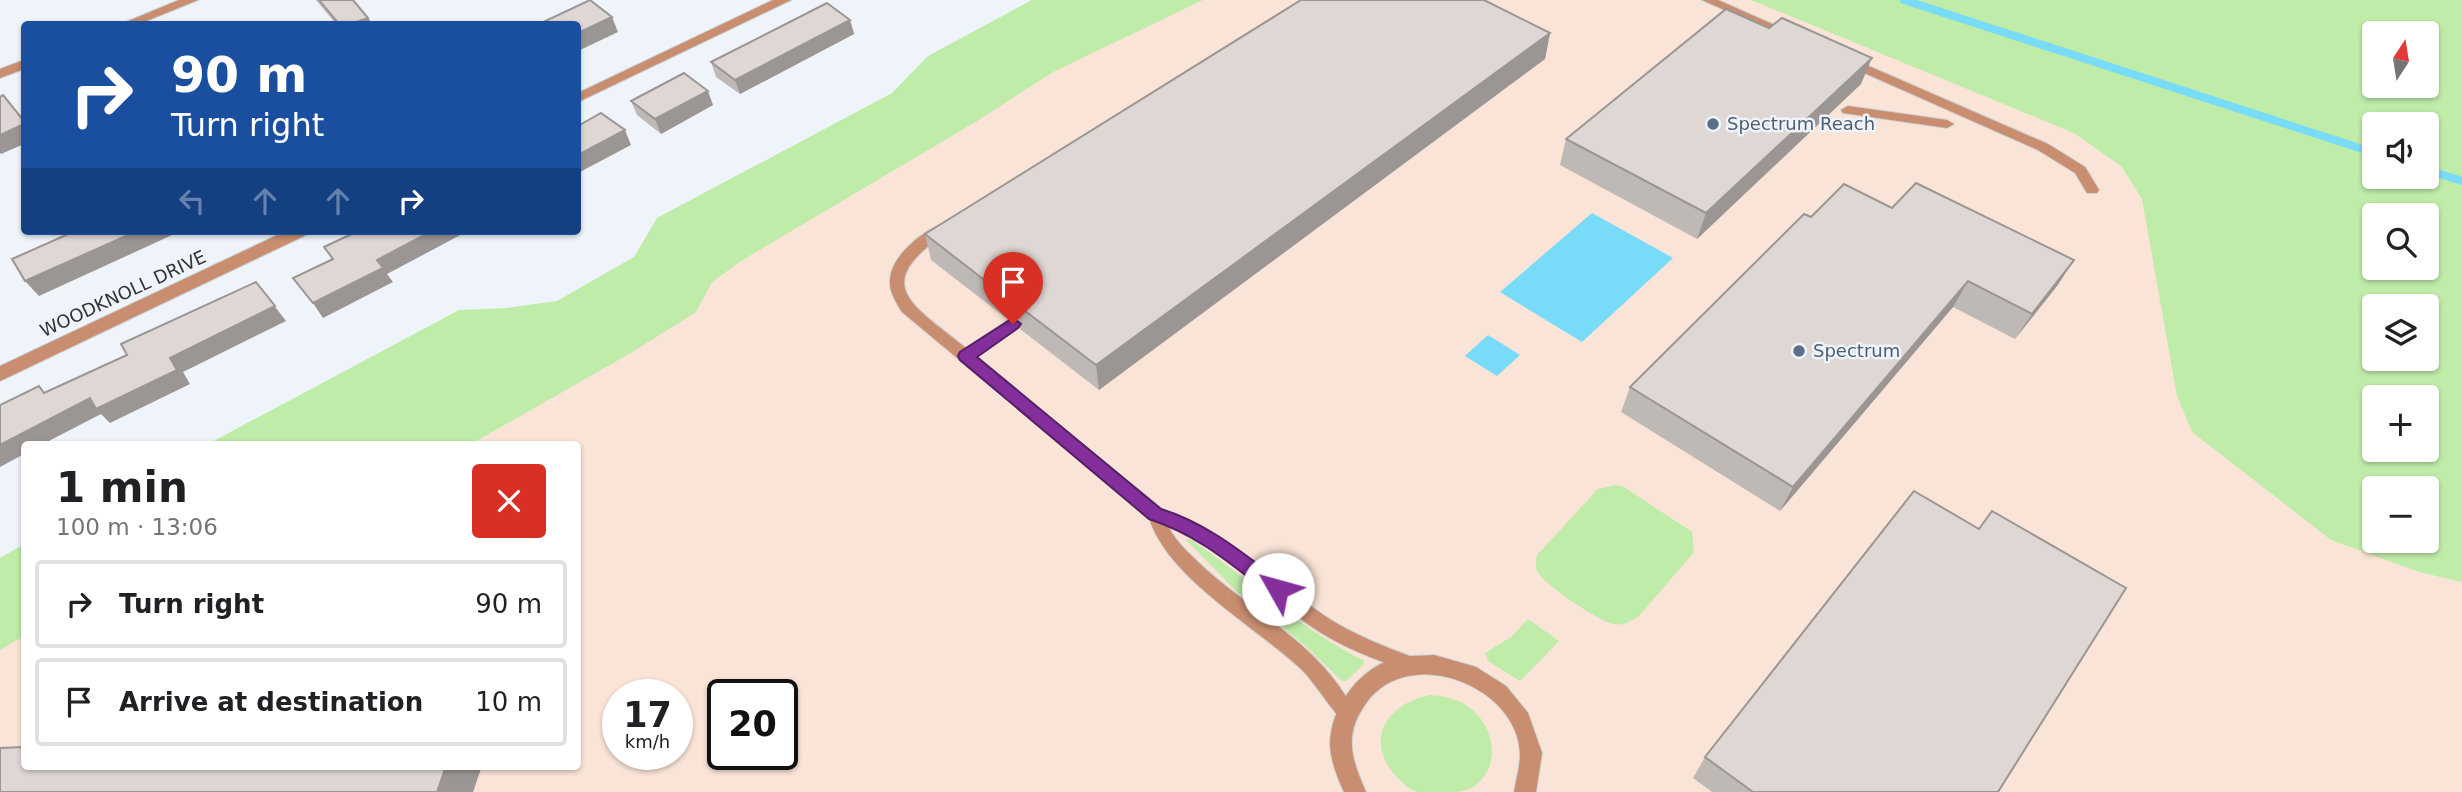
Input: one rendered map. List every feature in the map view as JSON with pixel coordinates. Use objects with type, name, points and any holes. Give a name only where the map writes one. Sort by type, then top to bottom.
[{"type":"street","points":[[136,21],[191,0]]},
{"type":"street","points":[[581,98],[784,0]]},
{"type":"street","points":[[0,74],[21,65]]},
{"type":"street","name":"WOODKNOLL DRIVE","points":[[0,374],[292,235]]},
{"type":"street","points":[[1346,786],[1340,748],[1342,724],[1352,702],[1367,685],[1388,671],[1412,665],[1438,664],[1463,670],[1487,682],[1507,699],[1520,717],[1529,737],[1533,759],[1531,788]]},
{"type":"lane","points":[[1708,0],[1808,43]]},
{"type":"lane","points":[[1832,54],[2043,148],[2080,170],[2092,190]]},
{"type":"lane","points":[[1848,110],[1947,124]]},
{"type":"lane","points":[[955,222],[912,251],[901,263],[896,278],[899,296],[907,308],[1156,514],[1195,529],[1221,545],[1315,619],[1344,637],[1412,665]]},
{"type":"lane","points":[[966,356],[1013,324]]},
{"type":"lane","points":[[1156,514],[1155,523],[1171,546],[1323,678],[1346,714]]},
{"type":"shaded area","points":[[1109,0],[2462,0],[2462,792],[0,792],[0,615],[21,603],[21,770],[581,770],[581,441],[312,441]]},
{"type":"green space","points":[[1032,0],[1203,0],[1053,72],[977,121],[741,261],[712,282],[696,312],[634,351],[476,441],[214,441],[459,310],[507,308],[557,301],[634,257],[657,218],[892,93],[928,56]]},
{"type":"green space","points":[[1751,0],[2462,0],[2462,582],[2419,572],[2367,553],[2439,553],[2439,476],[2362,476],[2362,551],[2331,540],[2192,432],[2177,396],[2142,199],[2121,166],[2074,133]]},
{"type":"green space","points":[[1616,485],[1624,487],[1692,532],[1694,552],[1639,616],[1627,623],[1618,624],[1597,617],[1560,593],[1541,577],[1536,565],[1537,555],[1598,489]]},
{"type":"green space","points":[[1185,539],[1190,539],[1212,554],[1317,634],[1363,660],[1364,664],[1346,681],[1342,681],[1301,642],[1236,591]]},
{"type":"green space","points":[[21,546],[21,638],[0,650],[0,558]]},
{"type":"green space","points":[[1528,619],[1559,641],[1520,681],[1488,661],[1485,653],[1511,637]]},
{"type":"green space","points":[[1430,695],[1466,705],[1476,713],[1489,733],[1492,755],[1489,766],[1484,777],[1472,788],[1457,792],[1418,792],[1403,783],[1386,763],[1381,749],[1385,725],[1402,706]]},
{"type":"water","points":[[1592,213],[1673,258],[1582,342],[1500,292]]},
{"type":"water","points":[[1488,335],[1520,355],[1497,376],[1465,356]]},
{"type":"building","points":[[319,0],[353,0],[368,18],[360,21],[336,21]]},
{"type":"building","points":[[590,0],[612,17],[581,32],[581,21],[545,21]]},
{"type":"building","points":[[1301,0],[1484,0],[1550,33],[1096,365],[1016,304],[1019,298],[1016,293],[1001,293],[925,234]]},
{"type":"building","points":[[827,3],[850,20],[735,80],[711,62]]},
{"type":"building","name":"Spectrum Reach","points":[[1726,9],[1769,28],[1782,18],[1872,58],[1706,213],[1566,139]]},
{"type":"building","points":[[684,73],[708,91],[655,119],[631,101]]},
{"type":"building","points":[[3,95],[21,117],[21,125],[0,135],[0,97]]},
{"type":"building","points":[[601,113],[625,130],[581,153],[581,124]]},
{"type":"building","name":"Spectrum","points":[[1916,183],[2074,260],[2032,314],[1968,281],[1793,487],[1630,387],[1804,214],[1811,217],[1844,184],[1892,208]]},
{"type":"building","points":[[66,235],[128,235],[25,281],[12,259]]},
{"type":"building","points":[[350,235],[424,235],[377,260],[383,268],[313,303],[293,278],[333,259],[324,247]]},
{"type":"building","points":[[256,282],[275,306],[170,358],[177,370],[96,409],[90,398],[0,445],[0,405],[39,386],[44,393],[127,355],[121,344]]},
{"type":"building","points":[[1914,491],[1979,529],[1992,511],[2126,588],[1998,792],[1753,792],[1705,757]]},
{"type":"building","points":[[21,747],[21,770],[445,770],[437,792],[0,792],[0,748]]},
{"type":"waterway","points":[[1904,0],[2362,149]]},
{"type":"waterway","points":[[2439,174],[2462,181]]},
{"type":"place","name":"Spectrum Reach","points":[[1713,124]]},
{"type":"place","name":"Spectrum","points":[[1799,351]]},
{"type":"route","points":[[1013,324],[966,356],[1156,514],[1195,529],[1221,545],[1278,589]]}]
